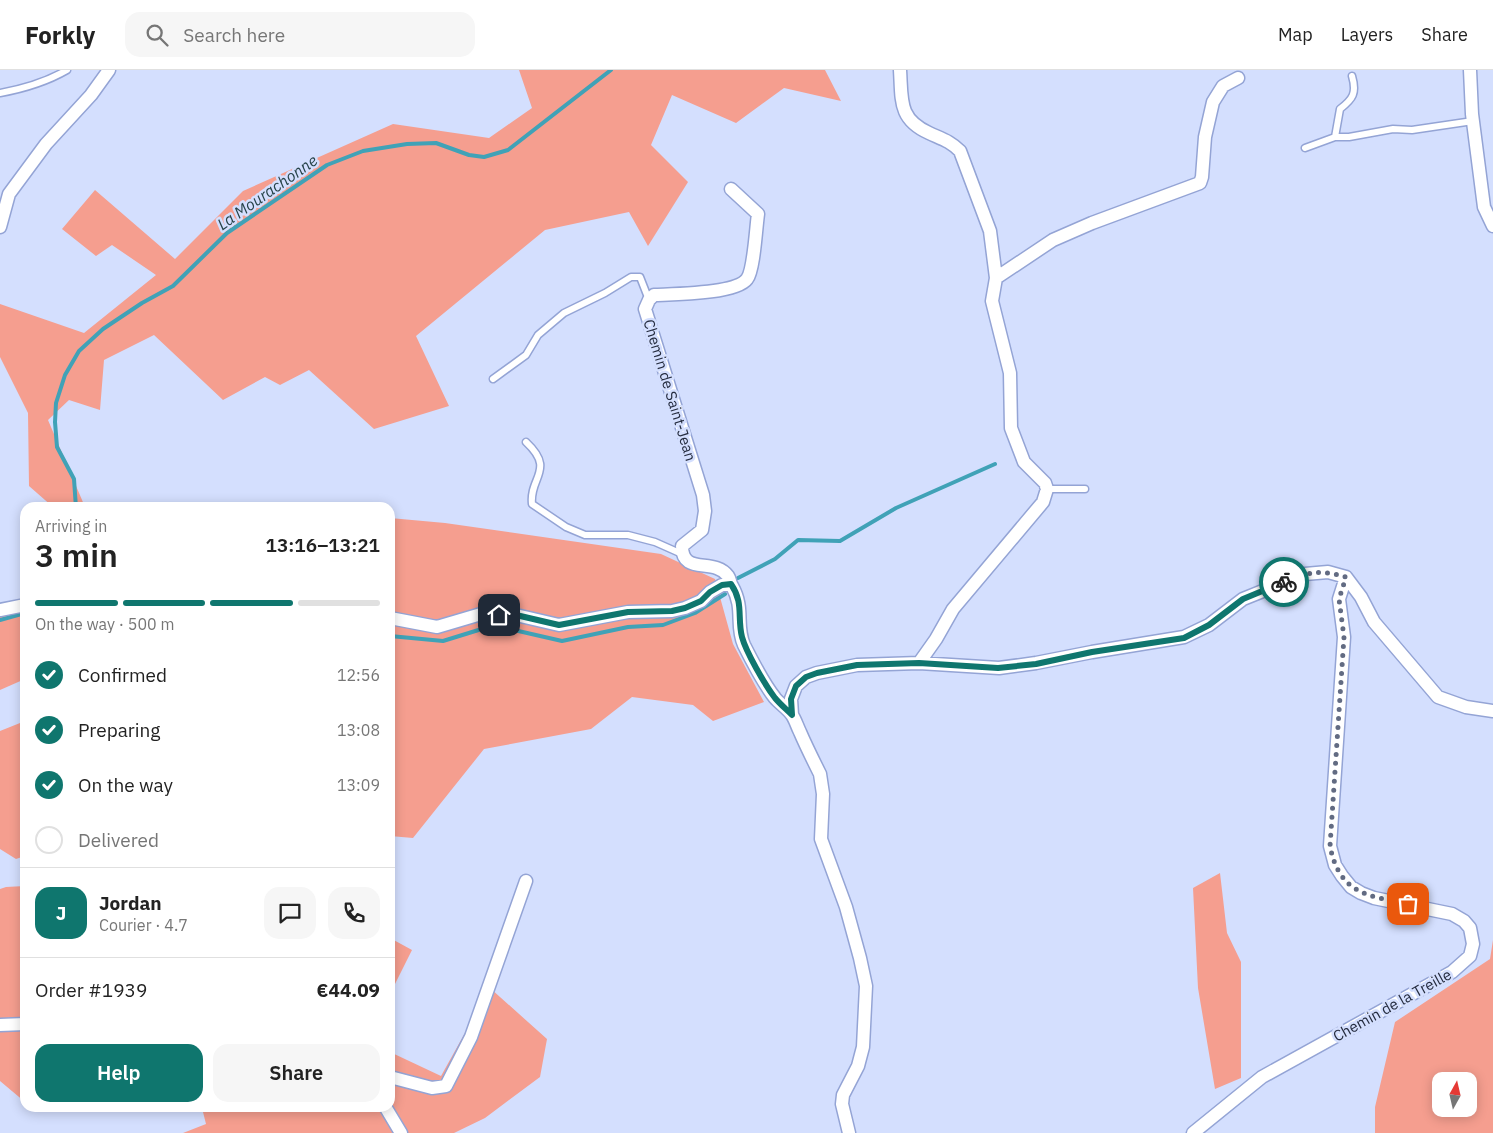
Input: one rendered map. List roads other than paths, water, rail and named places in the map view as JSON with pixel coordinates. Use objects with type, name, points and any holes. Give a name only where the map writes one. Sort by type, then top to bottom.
[{"type":"street","points":[[0,227],[10,194],[46,144],[90,95],[108,70]]},
{"type":"street","points":[[900,70],[902,106],[906,114],[927,132],[952,142],[960,151],[990,231],[996,278],[992,301],[1010,373],[1011,428],[1024,462],[1045,483],[1047,489],[1043,502],[953,609],[936,639],[919,663]]},
{"type":"street","points":[[1470,70],[1473,121],[1484,207],[1493,226]]},
{"type":"street","points":[[996,278],[1053,240],[1100,220],[1200,183],[1205,137],[1213,102],[1223,86],[1238,78]]},
{"type":"street","name":"Chemin de Saint-Jean","points":[[682,554],[682,546],[702,530],[706,511],[645,310],[649,300],[654,295],[723,290],[736,286],[747,279],[751,270],[758,214],[731,189]]},
{"type":"street","points":[[682,554],[687,561],[698,565],[714,566],[729,576],[741,609],[741,634],[744,644],[775,698],[792,715],[820,774],[823,794],[821,838],[846,908],[864,971],[866,986],[862,1047],[858,1066],[843,1095],[842,1104],[849,1133]]},
{"type":"street","points":[[792,715],[791,699],[796,686],[806,677],[817,673],[857,665],[919,663],[998,668],[1036,664],[1092,652],[1184,638],[1209,625],[1243,599],[1305,574],[1328,572],[1346,577],[1361,597],[1374,622],[1438,697],[1466,707],[1493,710]]},
{"type":"street","name":"Chemin de la Treille","points":[[1193,1133],[1262,1077],[1452,972],[1470,956],[1473,936],[1470,928],[1464,921],[1452,914],[1374,898],[1361,893],[1351,887],[1333,860],[1330,846],[1344,637],[1339,599],[1346,577]]},
{"type":"street","points":[[395,619],[436,627],[481,614],[516,615],[559,625],[628,612],[679,610],[701,601],[710,592],[722,585],[731,584]]},
{"type":"street","points":[[0,610],[20,605]]},
{"type":"street","points":[[395,1078],[432,1088],[446,1086],[471,1036],[526,881]]},
{"type":"street","points":[[0,1025],[20,1024]]},
{"type":"street","points":[[388,1112],[401,1133]]},
{"type":"lane","points":[[0,93],[59,75],[67,70]]},
{"type":"lane","points":[[1335,137],[1340,109],[1351,101],[1355,86],[1352,76]]},
{"type":"lane","points":[[1305,148],[1335,137],[1349,137],[1393,129],[1412,130],[1473,121]]},
{"type":"lane","points":[[493,380],[526,355],[538,336],[564,314],[631,277],[640,277],[649,300]]},
{"type":"lane","points":[[526,442],[534,449],[540,459],[540,475],[531,496],[532,504],[566,527],[585,535],[628,535],[655,542],[682,554]]},
{"type":"lane","points":[[1047,489],[1085,489]]},
{"type":"waterway","name":"La Mourachonne","points":[[76,502],[74,479],[57,447],[56,403],[65,375],[79,351],[103,329],[142,303],[173,286],[227,233],[327,165],[363,151],[407,144],[436,143],[469,155],[484,157],[508,150],[611,70]]},
{"type":"waterway","points":[[738,578],[775,559],[798,540],[840,541],[896,508],[995,464]]},
{"type":"waterway","points":[[395,636],[443,641],[485,628],[514,630],[562,641],[628,627],[663,625],[695,613],[725,594]]},
{"type":"waterway","name":"La Mourachonne","points":[[0,620],[20,614]]}]
